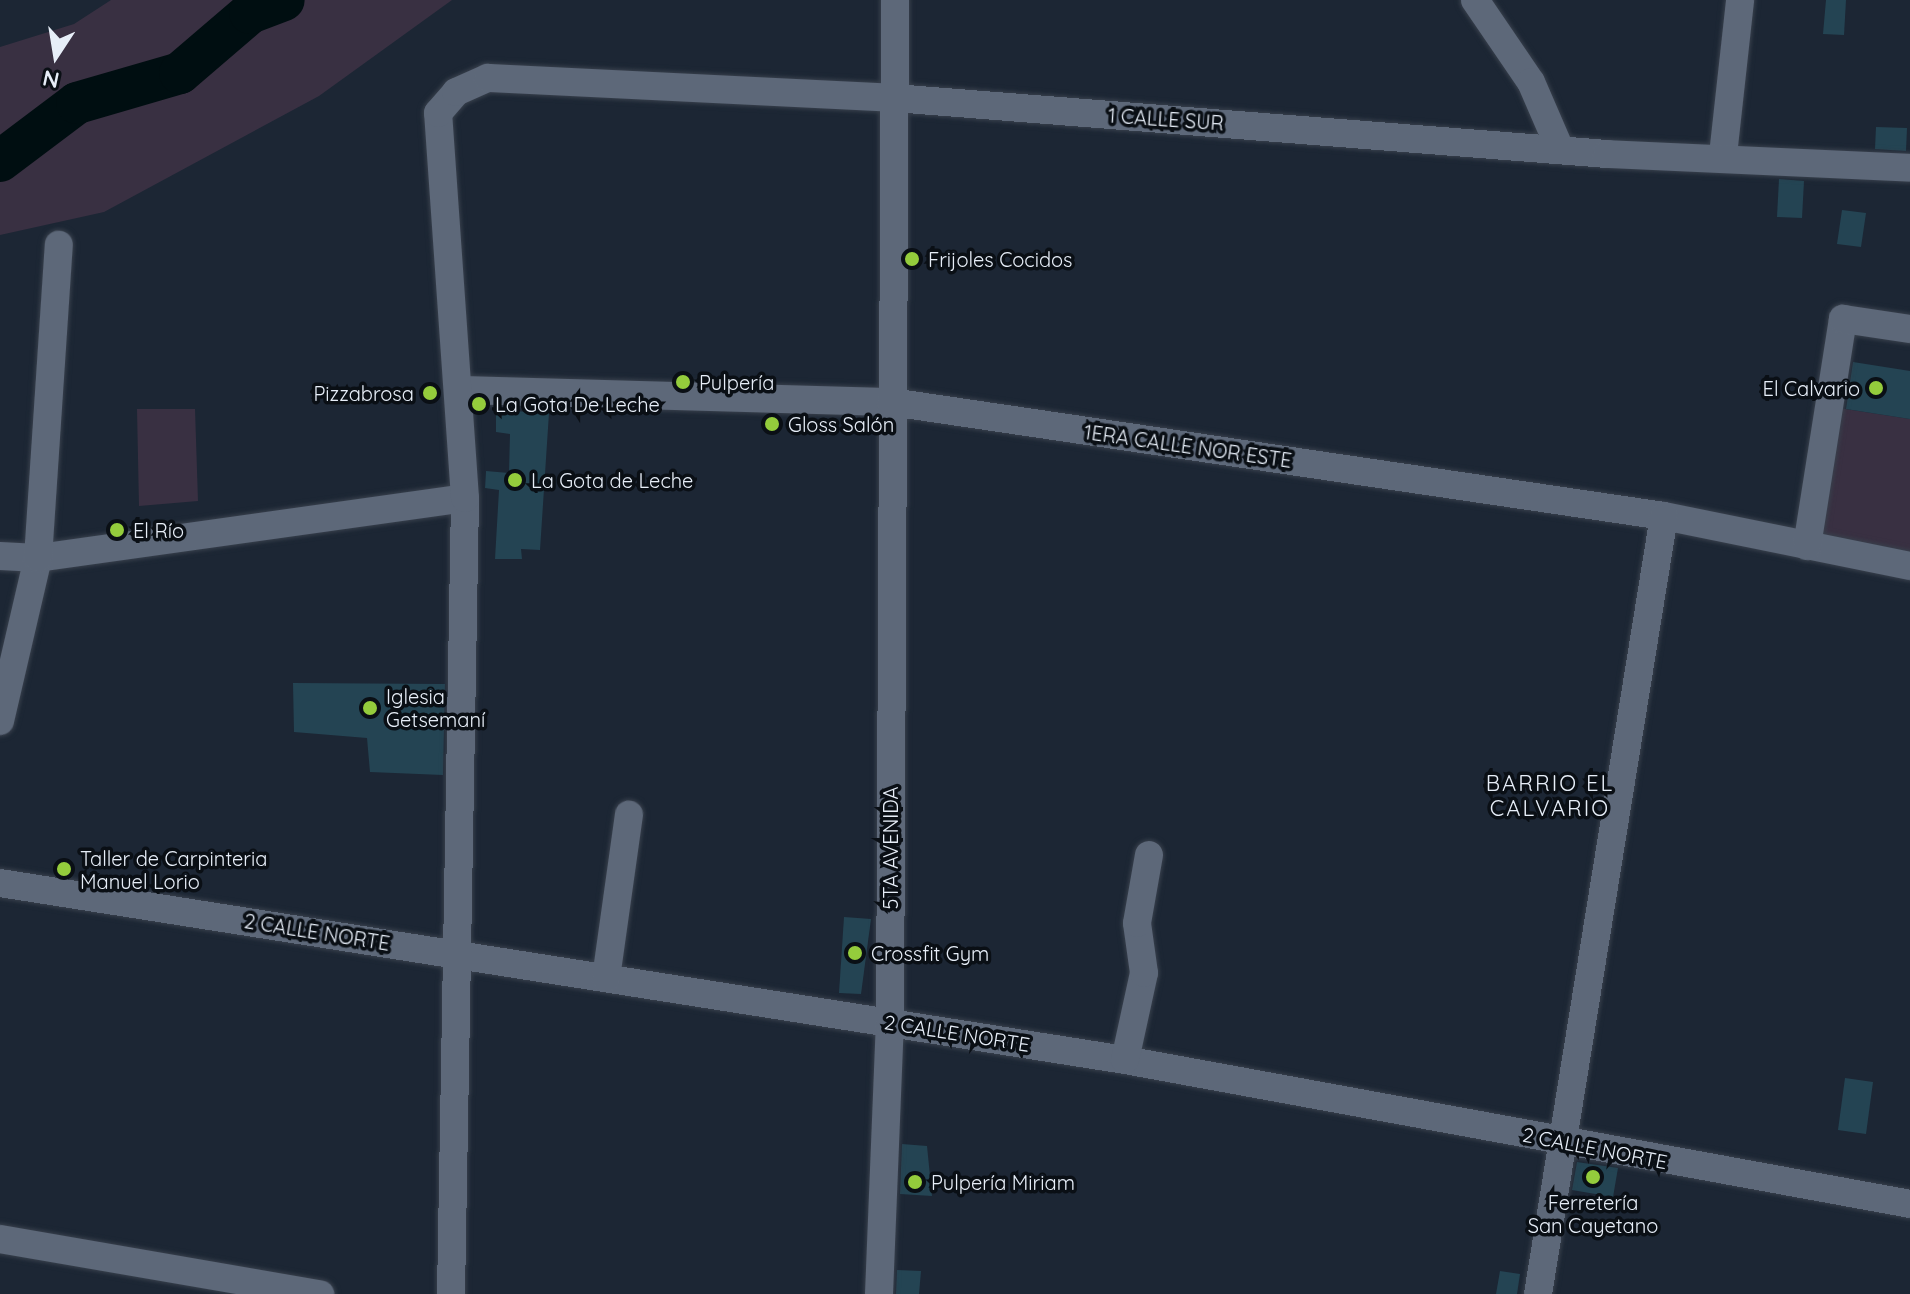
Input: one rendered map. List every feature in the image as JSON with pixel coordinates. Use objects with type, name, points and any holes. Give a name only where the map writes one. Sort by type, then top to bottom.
[{"type":"street","name":"5TA AVENIDA","points":[[879,1294],[890,1022],[895,0]]},
{"type":"street","points":[[1475,0],[1531,82],[1560,149]]},
{"type":"street","points":[[1723,155],[1740,0]]},
{"type":"street","name":"1 CALLE SUR","points":[[459,390],[438,113],[456,92],[488,78],[894,98],[1560,149],[1723,155],[1910,168]]},
{"type":"street","points":[[0,721],[38,558],[59,245]]},
{"type":"street","points":[[1807,546],[1843,319],[1910,329]]},
{"type":"street","points":[[451,1294],[465,498],[459,390]]},
{"type":"street","name":"1ERA CALLE NOR ESTE","points":[[459,390],[891,402],[1664,516],[1910,566]]},
{"type":"street","points":[[0,556],[38,558],[465,498]]},
{"type":"street","points":[[1538,1294],[1565,1144],[1664,516]]},
{"type":"street","points":[[606,978],[629,815]]},
{"type":"street","points":[[1125,1060],[1144,973],[1137,923],[1149,855]]},
{"type":"street","name":"2 CALLE NORTE","points":[[0,883],[1125,1060],[1565,1144],[1910,1204]]},
{"type":"street","points":[[0,1239],[320,1294]]},
{"type":"shaded area","points":[[111,0],[452,0],[319,96],[104,212],[0,235],[0,47],[74,24]]},
{"type":"shaded area","points":[[1839,408],[1910,419],[1910,554],[1817,536]]},
{"type":"shaded area","points":[[137,409],[195,409],[198,501],[139,506]]},
{"type":"building","points":[[1826,0],[1846,0],[1844,35],[1823,34]]},
{"type":"building","points":[[1876,127],[1907,128],[1906,151],[1875,149]]},
{"type":"building","points":[[1779,179],[1804,181],[1802,218],[1777,217]]},
{"type":"building","points":[[1842,210],[1866,213],[1861,247],[1837,244]]},
{"type":"building","name":"El Calvario","points":[[1853,362],[1910,371],[1910,419],[1846,409]]},
{"type":"building","name":"La Gota de Leche","points":[[496,410],[549,413],[540,550],[521,549],[522,559],[495,559],[499,490],[485,488],[486,471],[509,473],[510,434],[496,432]]},
{"type":"building","name":"Iglesia Getsemaní","points":[[293,683],[445,684],[443,775],[370,772],[367,738],[294,732]]},
{"type":"building","name":"Crossfit Gym","points":[[844,917],[871,919],[861,994],[839,993]]},
{"type":"building","points":[[1845,1078],[1873,1082],[1866,1134],[1838,1130]]},
{"type":"building","points":[[902,1144],[927,1146],[932,1196],[900,1194]]},
{"type":"building","name":"Ferretería San Cayetano","points":[[1577,1162],[1618,1168],[1613,1197],[1572,1190]]},
{"type":"building","points":[[897,1270],[921,1271],[919,1294],[896,1294]]},
{"type":"building","points":[[1500,1271],[1520,1274],[1517,1294],[1496,1294]]},
{"type":"waterway","points":[[0,161],[77,103],[180,73],[250,13],[284,0]]},
{"type":"place","name":"Frijoles Cocidos","points":[[912,259]]},
{"type":"place","name":"Pulpería","points":[[683,382]]},
{"type":"place","name":"El Calvario","points":[[1876,388]]},
{"type":"place","name":"Pizzabrosa","points":[[430,393]]},
{"type":"place","name":"La Gota De Leche","points":[[479,404]]},
{"type":"place","name":"Gloss Salón","points":[[772,424]]},
{"type":"place","name":"La Gota de Leche","points":[[515,480]]},
{"type":"place","name":"El Río","points":[[117,530]]},
{"type":"place","name":"Iglesia Getsemaní","points":[[370,708]]},
{"type":"place","name":"Taller de Carpinteria Manuel Lorio","points":[[64,869]]},
{"type":"place","name":"Crossfit Gym","points":[[855,953]]},
{"type":"place","name":"Ferretería San Cayetano","points":[[1593,1177]]},
{"type":"place","name":"Pulpería Miriam","points":[[915,1182]]},
{"type":"district","name":"BARRIO EL CALVARIO","points":[[1550,796]]}]
